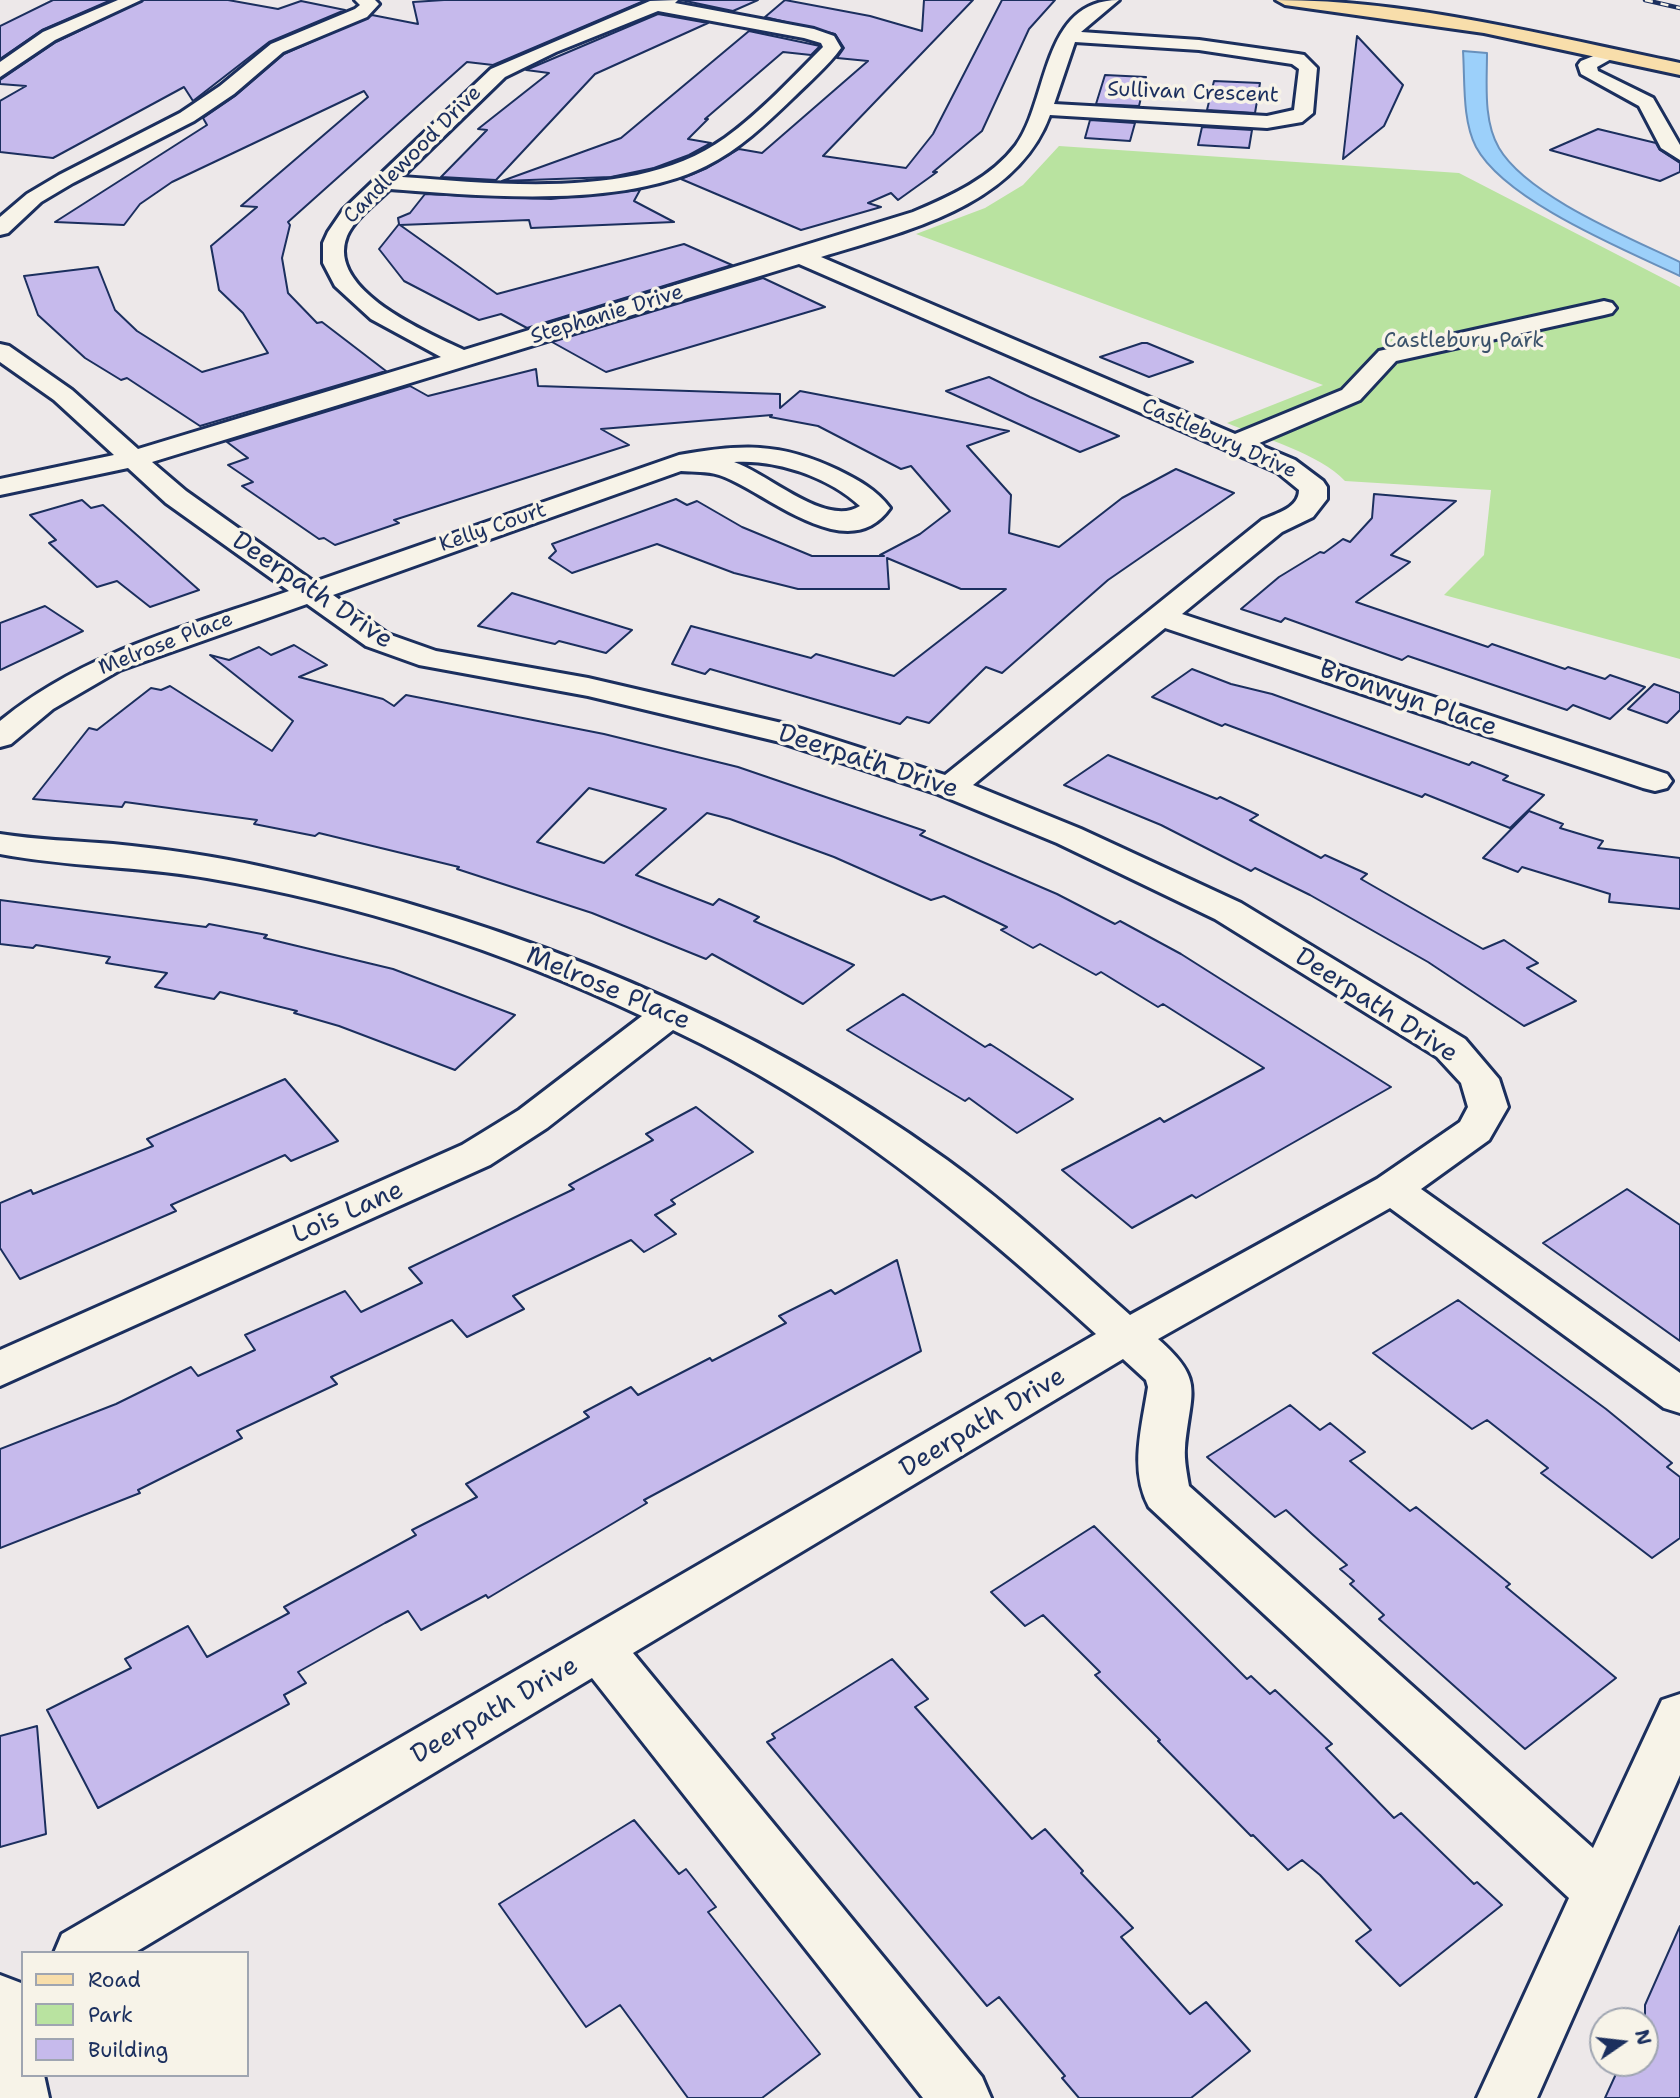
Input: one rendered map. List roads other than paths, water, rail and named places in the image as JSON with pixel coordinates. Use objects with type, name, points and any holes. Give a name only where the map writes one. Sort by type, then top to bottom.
[{"type":"main road","points":[[1285,0],[1484,28],[1680,69]]},
{"type":"street","points":[[0,71],[49,36],[132,0]]},
{"type":"street","points":[[0,228],[34,198],[66,179],[187,117],[227,90],[277,48],[361,13],[370,4],[363,0]]},
{"type":"street","name":"Stephanie Drive","points":[[0,487],[133,459],[800,256],[892,227],[947,205],[995,177],[1024,148],[1068,36],[1089,14],[1110,0]]},
{"type":"street","points":[[384,182],[525,191],[620,182],[682,167],[731,143],[832,48],[828,40],[808,33],[663,3]]},
{"type":"street","name":"Candlewood Drive","points":[[463,359],[371,308],[350,291],[340,274],[333,246],[337,233],[384,182],[498,73],[550,48],[663,3]]},
{"type":"street","name":"Sullivan Crescent","points":[[1041,109],[1267,122],[1284,120],[1303,113],[1308,68],[1298,59],[1199,45],[1068,36]]},
{"type":"street","points":[[1611,54],[1587,65],[1590,74],[1647,102],[1653,108],[1665,140],[1680,154]]},
{"type":"street","name":"Castlebury Drive","points":[[800,256],[1294,470],[1313,487],[1313,499],[1303,511],[1272,526],[950,787]]},
{"type":"street","points":[[1234,444],[1351,395],[1388,356],[1604,308]]},
{"type":"street","name":"Deerpath Drive","points":[[0,351],[63,395],[133,459],[225,534],[377,640],[419,656],[697,711],[786,734],[950,787],[1069,836],[1228,911],[1451,1048],[1479,1079],[1488,1107],[1475,1131],[1392,1189],[1126,1337],[600,1650],[85,1951]]},
{"type":"street","name":"Kelly Court","points":[[308,593],[679,463],[750,452],[778,455],[799,461],[868,497],[876,508],[866,518],[828,522],[728,469],[679,463]]},
{"type":"street","name":"Melrose Place","points":[[0,737],[42,702],[109,664],[308,593]]},
{"type":"street","name":"Bronwyn Place","points":[[1161,617],[1655,781]]},
{"type":"street","name":"Melrose Place","points":[[0,844],[122,855],[260,877],[386,907],[544,958],[670,1013],[764,1061],[850,1113],[933,1171],[1017,1239],[1165,1371],[1171,1387],[1161,1451],[1166,1494],[1601,1891]]},
{"type":"street","name":"Lois Lane","points":[[0,1369],[476,1155],[533,1119],[670,1013]]},
{"type":"street","points":[[1392,1189],[1680,1396]]},
{"type":"street","points":[[600,1650],[961,2098]]},
{"type":"street","points":[[1507,2098],[1680,1716]]},
{"type":"street","points":[[0,1993],[21,1983]]},
{"type":"street","points":[[0,2002],[19,2098]]},
{"type":"water","points":[[1463,51],[1487,53],[1490,126],[1499,148],[1513,166],[1532,183],[1581,214],[1680,262],[1680,276],[1568,222],[1512,186],[1491,167],[1476,147],[1468,125]]},
{"type":"railway","points":[[1645,0],[1680,8]]},
{"type":"park label","name":"Castlebury Park","points":[[1464,342]]}]
